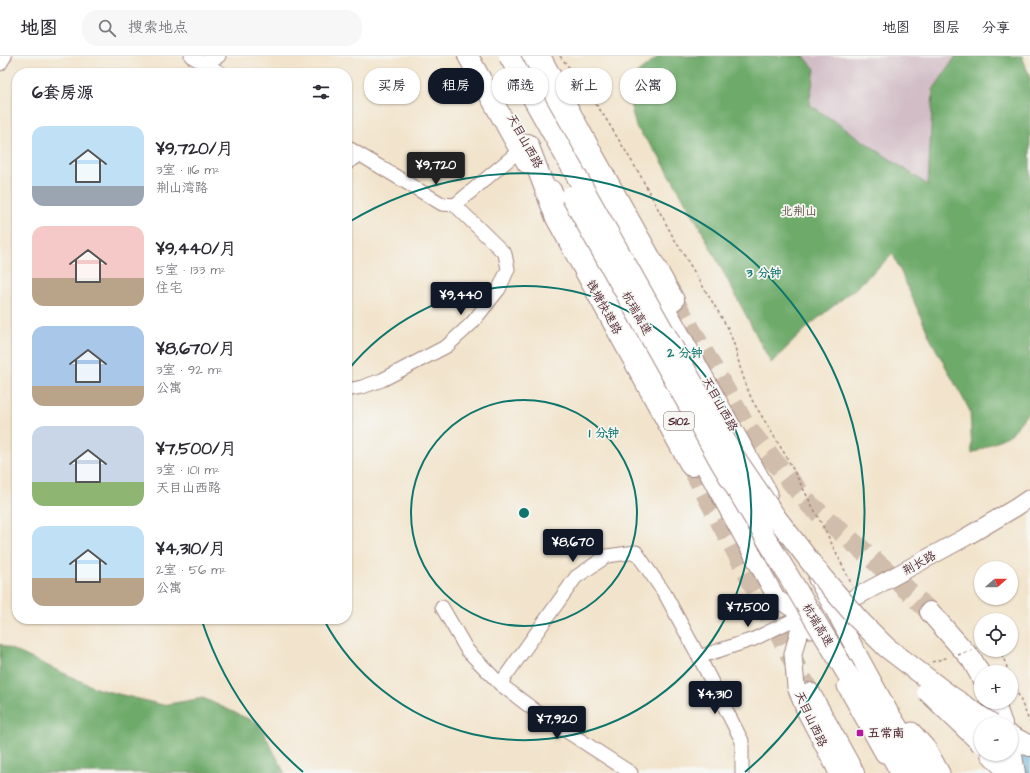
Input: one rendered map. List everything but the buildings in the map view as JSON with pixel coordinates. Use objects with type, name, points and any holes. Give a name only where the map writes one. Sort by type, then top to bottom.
[{"type":"highway","name":"钱塘快速路","points":[[468,56],[524,147],[556,218],[691,466]]},
{"type":"highway","name":"杭瑞高速","points":[[493,56],[717,456],[846,672]]},
{"type":"highway","name":"杭瑞高速","points":[[509,56],[734,456],[775,516],[822,577],[858,619],[886,647]]},
{"type":"highway","points":[[540,56],[674,300]]},
{"type":"highway","points":[[930,612],[975,665]]},
{"type":"highway","points":[[886,647],[949,695],[982,717]]},
{"type":"highway","points":[[886,647],[903,668],[974,736]]},
{"type":"highway","points":[[846,672],[900,773]]},
{"type":"highway","points":[[846,672],[889,734],[924,773]]},
{"type":"highway","points":[[810,693],[854,773]]},
{"type":"highway","points":[[998,761],[1009,773]]},
{"type":"highway","points":[[1015,761],[1015,773]]},
{"type":"main road","name":"天目山西路","points":[[478,56],[524,147],[777,599],[803,615],[854,700],[895,773]]},
{"type":"main road","name":"天目山西路","points":[[526,56],[834,609],[889,711],[928,773]]},
{"type":"main road","name":"荆长路","points":[[803,615],[834,609],[966,537],[1030,498]]},
{"type":"main road","name":"天目山西路","points":[[803,615],[793,654],[796,687],[805,710],[838,773]]},
{"type":"main road","name":"天目山西路","points":[[889,711],[908,727],[927,748],[941,773]]},
{"type":"street","points":[[0,64],[5,56]]},
{"type":"street","points":[[191,56],[212,68]]},
{"type":"street","points":[[204,63],[219,56]]},
{"type":"street","points":[[455,206],[524,147]]},
{"type":"street","points":[[352,150],[442,204],[455,206],[505,254],[508,269],[499,289],[472,323],[446,346],[382,380],[352,389]]},
{"type":"street","points":[[352,160],[360,155]]},
{"type":"street","points":[[500,684],[576,576],[607,556],[636,552],[665,594],[742,740],[742,773]]},
{"type":"street","points":[[442,607],[467,650],[500,684],[536,712],[631,773]]},
{"type":"street","points":[[699,657],[754,639],[803,615]]},
{"type":"path","points":[[560,56],[586,89],[606,119],[639,173],[672,235],[728,328],[735,347],[744,381],[752,400],[796,476],[826,532],[857,596]]},
{"type":"path","points":[[958,655],[974,649]]},
{"type":"path","points":[[1018,694],[1030,723]]},
{"type":"shaded area","points":[[804,56],[956,56],[933,90],[928,185],[809,107],[815,69]]},
{"type":"green space","name":"北荆山","points":[[659,56],[804,56],[815,69],[809,104],[928,185],[933,90],[956,56],[1022,56],[1030,78],[1030,410],[1011,434],[972,454],[970,411],[931,340],[893,254],[856,288],[812,323],[771,363],[696,220],[660,158],[636,127],[630,104],[676,104],[676,68],[644,68]]},
{"type":"green space","points":[[0,644],[98,689],[163,705],[203,698],[259,724],[285,773],[0,773]]},
{"type":"water","points":[[1030,744],[1030,773],[1005,773],[1015,761],[1018,761],[1018,758]]},
{"type":"tunnel","points":[[674,300],[747,428],[810,505],[898,581],[930,612]]},
{"type":"tunnel","points":[[691,466],[810,693]]},
{"type":"place","name":"五常南","points":[[860,733]]}]
